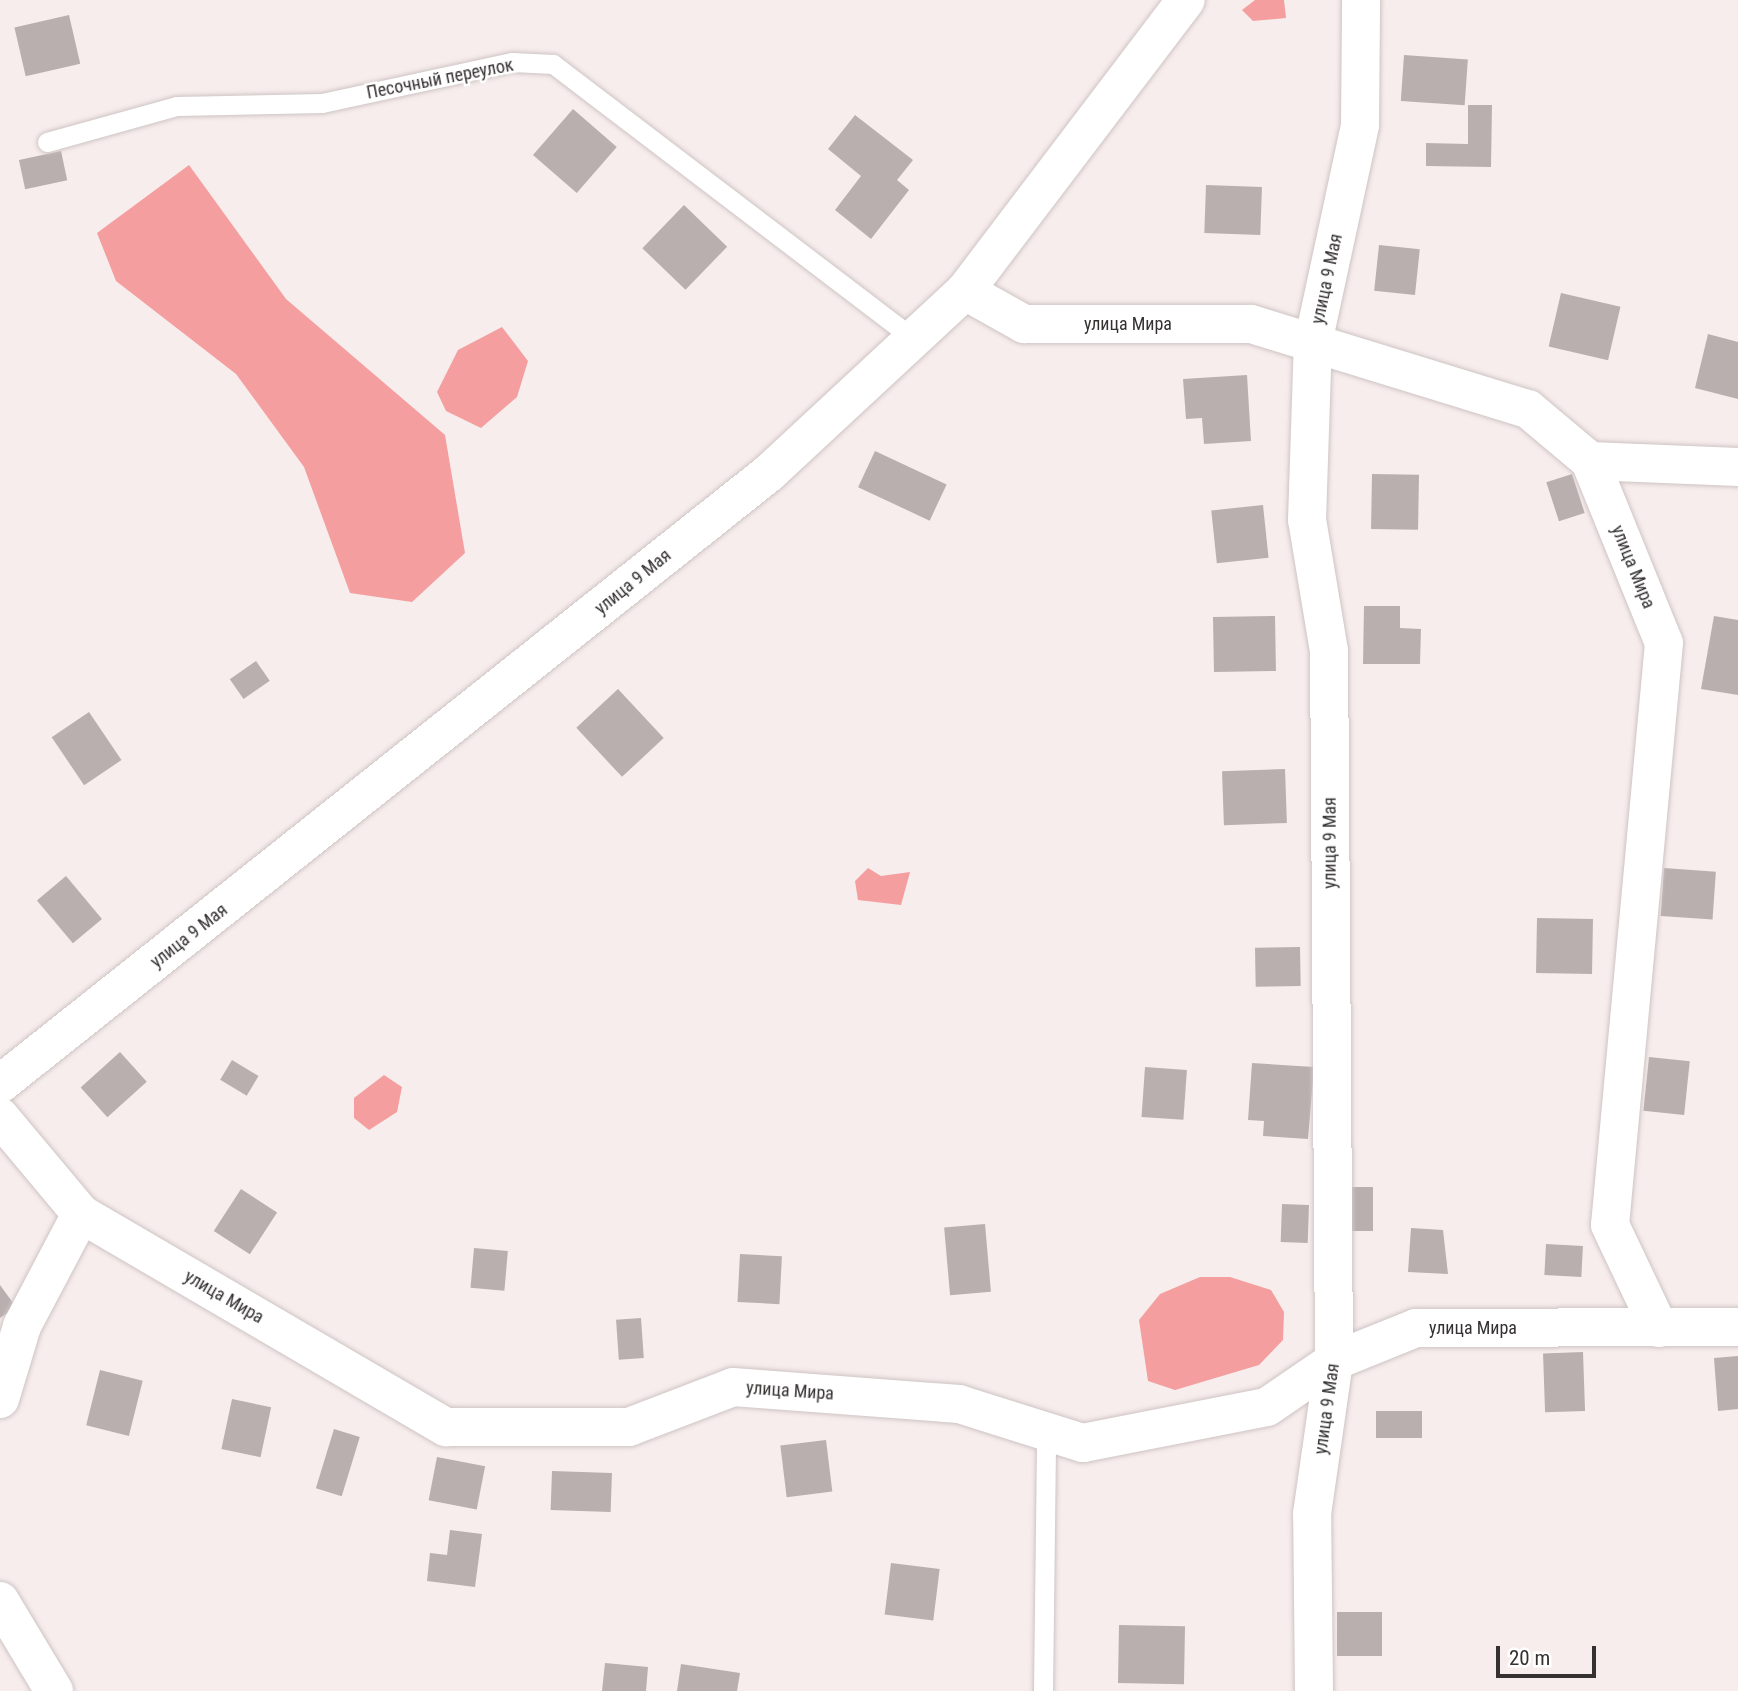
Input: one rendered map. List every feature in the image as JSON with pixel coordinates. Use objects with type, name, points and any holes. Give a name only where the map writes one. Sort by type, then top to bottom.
[{"type":"street","name":"улица 9 Мая","points":[[0,1084],[769,473],[965,291],[1186,0]]},
{"type":"street","name":"улица 9 Мая","points":[[1314,1691],[1312,1514],[1334,1361],[1329,651],[1307,520],[1313,343],[1360,125],[1361,0]]},
{"type":"street","name":"улица Мира","points":[[965,291],[1024,324],[1251,324],[1528,409],[1590,461],[1664,643],[1611,1225],[1659,1328]]},
{"type":"street","points":[[1590,461],[1738,467]]},
{"type":"street","name":"улица Мира","points":[[0,1117],[81,1214],[446,1427],[629,1427],[733,1387],[959,1404],[1083,1443],[1267,1407],[1334,1361],[1416,1328],[1738,1327]]},
{"type":"street","points":[[0,1398],[22,1326],[81,1214]]},
{"type":"street","points":[[0,1601],[54,1691]]},
{"type":"lane","name":"Песочный переулок","points":[[47,142],[177,106],[322,103],[512,62],[553,64],[914,339]]},
{"type":"lane","points":[[1043,1691],[1046,1432]]},
{"type":"shaded area","points":[[1255,0],[1284,0],[1286,18],[1253,21],[1242,10]]},
{"type":"shaded area","points":[[189,165],[286,299],[445,435],[465,553],[412,602],[350,593],[304,467],[236,374],[116,281],[97,233]]},
{"type":"shaded area","points":[[502,327],[528,361],[517,397],[481,428],[446,411],[437,392],[458,350]]},
{"type":"shaded area","points":[[868,868],[881,876],[910,872],[901,905],[858,900],[855,881]]},
{"type":"shaded area","points":[[384,1075],[402,1087],[397,1112],[369,1130],[354,1118],[354,1098]]},
{"type":"shaded area","points":[[1200,1277],[1230,1277],[1271,1290],[1284,1312],[1283,1340],[1259,1365],[1175,1390],[1148,1381],[1139,1320],[1160,1294]]},
{"type":"building","points":[[69,15],[80,64],[26,76],[14,28]]},
{"type":"building","points":[[1404,55],[1468,59],[1465,105],[1401,101]]},
{"type":"building","points":[[1468,105],[1492,105],[1491,167],[1426,166],[1426,143],[1468,144]]},
{"type":"building","points":[[573,109],[617,147],[577,193],[533,155]]},
{"type":"building","points":[[855,115],[913,160],[897,180],[909,190],[871,239],[835,210],[861,176],[828,149]]},
{"type":"building","points":[[61,151],[67,180],[25,189],[19,160]]},
{"type":"building","points":[[1206,185],[1262,187],[1260,235],[1204,233]]},
{"type":"building","points":[[684,205],[727,247],[685,290],[642,248]]},
{"type":"building","points":[[1379,245],[1420,249],[1415,295],[1374,291]]},
{"type":"building","points":[[1561,293],[1620,307],[1608,360],[1549,347]]},
{"type":"building","points":[[1708,334],[1738,342],[1738,399],[1695,388]]},
{"type":"building","points":[[1247,375],[1251,441],[1204,444],[1202,418],[1186,419],[1183,379]]},
{"type":"building","points":[[875,451],[947,484],[930,521],[858,487]]},
{"type":"building","points":[[1372,474],[1419,475],[1418,530],[1371,529]]},
{"type":"building","points":[[1572,474],[1585,513],[1559,521],[1546,482]]},
{"type":"building","points":[[1263,505],[1269,558],[1217,563],[1211,510]]},
{"type":"building","points":[[1364,606],[1400,606],[1400,628],[1421,629],[1420,664],[1363,664]]},
{"type":"building","points":[[1275,616],[1276,671],[1214,672],[1213,617]]},
{"type":"building","points":[[1714,616],[1738,620],[1738,695],[1701,689]]},
{"type":"building","points":[[256,661],[270,681],[244,699],[230,679]]},
{"type":"building","points":[[618,689],[664,738],[622,777],[576,728]]},
{"type":"building","points":[[89,712],[121,760],[84,785],[52,737]]},
{"type":"building","points":[[1285,769],[1287,823],[1224,825],[1222,771]]},
{"type":"building","points":[[1664,868],[1716,872],[1713,920],[1661,916]]},
{"type":"building","points":[[66,876],[102,919],[73,943],[37,900]]},
{"type":"building","points":[[1537,918],[1593,919],[1592,974],[1536,973]]},
{"type":"building","points":[[1300,947],[1301,986],[1256,987],[1255,948]]},
{"type":"building","points":[[120,1052],[147,1082],[107,1117],[81,1087]]},
{"type":"building","points":[[1649,1057],[1690,1061],[1684,1115],[1643,1111]]},
{"type":"building","points":[[232,1060],[259,1076],[247,1096],[220,1080]]},
{"type":"building","points":[[1252,1063],[1314,1067],[1308,1139],[1263,1136],[1264,1121],[1248,1120]]},
{"type":"building","points":[[1145,1067],[1187,1070],[1183,1120],[1142,1117]]},
{"type":"building","points":[[1340,1187],[1373,1187],[1373,1231],[1340,1231]]},
{"type":"building","points":[[241,1189],[277,1212],[250,1254],[214,1231]]},
{"type":"building","points":[[1282,1204],[1309,1205],[1308,1243],[1281,1242]]},
{"type":"building","points":[[985,1224],[991,1292],[950,1295],[944,1228]]},
{"type":"building","points":[[1411,1228],[1443,1230],[1448,1274],[1408,1272]]},
{"type":"building","points":[[1546,1244],[1583,1246],[1581,1277],[1544,1275]]},
{"type":"building","points":[[474,1248],[508,1251],[504,1291],[471,1288]]},
{"type":"building","points":[[740,1254],[782,1256],[779,1304],[737,1302]]},
{"type":"building","points":[[0,1285],[16,1307],[0,1318]]},
{"type":"building","points":[[641,1318],[644,1358],[619,1360],[616,1320]]},
{"type":"building","points":[[1583,1352],[1585,1411],[1545,1412],[1543,1353]]},
{"type":"building","points":[[1738,1356],[1738,1409],[1718,1411],[1714,1358]]},
{"type":"building","points":[[100,1370],[143,1381],[129,1436],[86,1425]]},
{"type":"building","points":[[232,1399],[271,1407],[261,1457],[221,1449]]},
{"type":"building","points":[[1376,1411],[1422,1411],[1422,1438],[1376,1438]]},
{"type":"building","points":[[334,1429],[360,1437],[342,1496],[316,1488]]},
{"type":"building","points":[[826,1440],[832,1492],[787,1497],[780,1446]]},
{"type":"building","points":[[437,1457],[485,1466],[477,1510],[429,1500]]},
{"type":"building","points":[[552,1471],[612,1473],[611,1512],[551,1510]]},
{"type":"building","points":[[450,1530],[482,1534],[475,1587],[427,1581],[430,1553],[447,1555]]},
{"type":"building","points":[[891,1563],[940,1569],[933,1621],[885,1615]]},
{"type":"building","points":[[1337,1612],[1382,1612],[1382,1656],[1337,1656]]},
{"type":"building","points":[[1119,1625],[1185,1626],[1184,1684],[1118,1683]]},
{"type":"building","points":[[605,1663],[648,1667],[646,1691],[602,1691]]},
{"type":"building","points":[[681,1664],[740,1673],[737,1691],[677,1691]]}]
